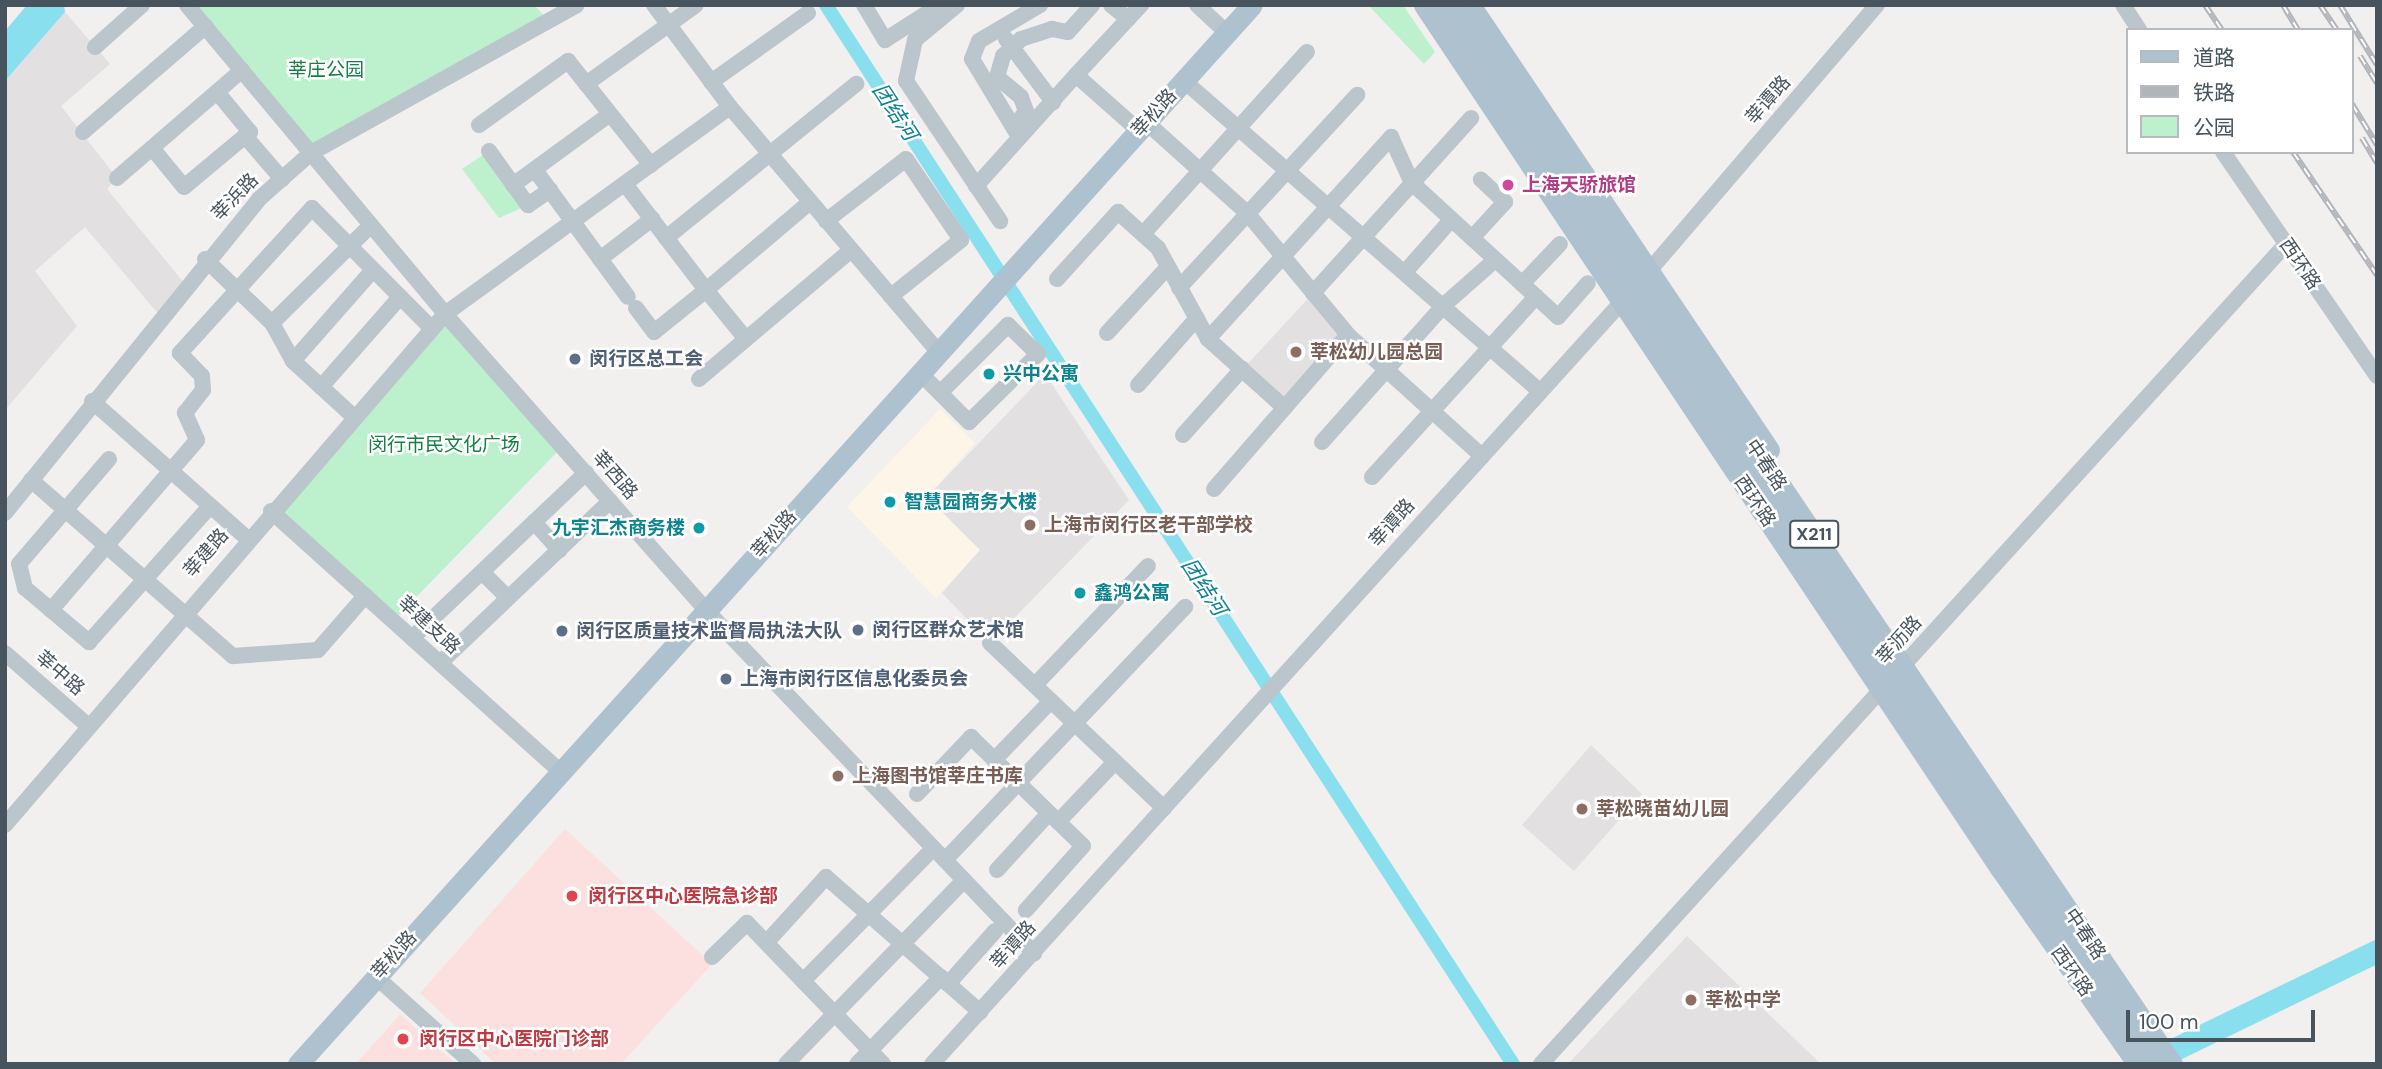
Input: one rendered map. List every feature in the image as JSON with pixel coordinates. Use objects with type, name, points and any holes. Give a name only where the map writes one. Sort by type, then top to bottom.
[{"type":"main road","name":"莘松路","points":[[298,1064],[374,976],[1252,5]]},
{"type":"main road","name":"西环路","points":[[1424,5],[1882,690],[2138,1064]]},
{"type":"main road","name":"中春路","points":[[1437,5],[2153,1064]]},
{"type":"main road","name":"中春路","points":[[1455,5],[2172,1064]]},
{"type":"main road","name":"西环路","points":[[1470,5],[2183,1064]]},
{"type":"street","points":[[95,47],[142,5]]},
{"type":"street","name":"莘西路","points":[[187,5],[445,314],[706,610],[1034,953]]},
{"type":"street","name":"莘浜路","points":[[5,513],[205,259],[282,179],[311,153],[577,5]]},
{"type":"street","points":[[654,5],[730,107],[938,351]]},
{"type":"street","points":[[586,84],[696,5]]},
{"type":"street","points":[[864,5],[886,40],[939,5]]},
{"type":"street","points":[[957,5],[915,40],[906,81],[1000,220]]},
{"type":"street","points":[[1006,5],[1015,20]]},
{"type":"street","points":[[1017,133],[972,58],[979,41],[1040,5]]},
{"type":"street","points":[[1017,133],[1026,111],[1021,97],[996,77],[1011,45],[1052,29],[1068,32],[1093,5]]},
{"type":"street","points":[[1111,5],[1128,19]]},
{"type":"street","points":[[976,186],[1017,133],[1053,102],[1141,5]]},
{"type":"street","points":[[1197,5],[1227,33]]},
{"type":"street","name":"莘谭路","points":[[932,1064],[1622,302],[1877,5]]},
{"type":"street","points":[[2123,5],[2138,28]]},
{"type":"street","points":[[711,82],[808,13]]},
{"type":"street","points":[[83,132],[205,26]]},
{"type":"street","points":[[999,29],[1053,102]]},
{"type":"street","points":[[1143,234],[1307,52]]},
{"type":"street","points":[[479,125],[568,61],[651,165]]},
{"type":"street","points":[[117,178],[242,70]]},
{"type":"street","points":[[1076,75],[1200,170],[1248,214],[1348,335],[1482,456]]},
{"type":"street","points":[[1183,80],[1287,171],[1331,203],[1540,391]]},
{"type":"street","points":[[666,238],[856,84]]},
{"type":"street","points":[[152,148],[184,187],[250,132],[217,92]]},
{"type":"street","points":[[1179,288],[1357,95]]},
{"type":"street","name":"莘建路","points":[[5,825],[86,724],[445,314],[730,107]]},
{"type":"street","points":[[513,185],[610,114]]},
{"type":"street","points":[[1313,293],[1471,118]]},
{"type":"street","points":[[245,136],[282,179]]},
{"type":"street","points":[[1208,339],[1391,137],[1412,183],[1558,317],[1588,283]]},
{"type":"street","points":[[489,152],[528,205],[550,190]]},
{"type":"street","name":"西环路","points":[[2224,154],[2377,376]]},
{"type":"street","points":[[827,221],[906,159],[961,240],[891,296]]},
{"type":"street","points":[[534,170],[654,332],[810,202]]},
{"type":"street","points":[[1472,238],[1505,202],[1481,180]]},
{"type":"street","points":[[625,184],[746,339]]},
{"type":"street","points":[[51,610],[197,440],[185,413],[203,390],[202,376],[180,353],[235,288],[312,208],[432,329]]},
{"type":"street","points":[[1057,279],[1118,212],[1143,234],[1168,267],[1208,339],[1285,408]]},
{"type":"street","points":[[600,259],[652,219]]},
{"type":"street","points":[[1406,271],[1451,220]]},
{"type":"street","points":[[272,323],[371,225]]},
{"type":"street","points":[[1522,284],[1560,244]]},
{"type":"street","name":"莘沥路","points":[[1541,1064],[2286,244]]},
{"type":"street","points":[[699,379],[851,250]]},
{"type":"street","points":[[205,259],[272,323],[293,361],[354,417]]},
{"type":"street","points":[[1321,442],[1444,305],[1495,260]]},
{"type":"street","points":[[1107,333],[1168,267]]},
{"type":"street","points":[[293,361],[373,270]]},
{"type":"street","points":[[321,387],[400,297]]},
{"type":"street","points":[[1372,477],[1536,297]]},
{"type":"street","points":[[1138,385],[1196,318]]},
{"type":"street","points":[[919,372],[940,393],[969,422],[1038,354],[1009,325],[940,393]]},
{"type":"street","points":[[1214,489],[1348,335]]},
{"type":"street","points":[[1183,435],[1242,369]]},
{"type":"street","points":[[92,401],[247,538]]},
{"type":"street","points":[[109,459],[19,564],[25,588],[89,642],[211,506]]},
{"type":"street","points":[[412,638],[586,473]]},
{"type":"street","points":[[31,480],[233,656],[317,650],[365,596]]},
{"type":"street","points":[[440,663],[610,501]]},
{"type":"street","name":"莘建支路","points":[[271,511],[560,771]]},
{"type":"street","points":[[534,522],[559,550]]},
{"type":"street","points":[[1034,685],[1148,566]]},
{"type":"street","points":[[482,572],[508,598]]},
{"type":"street","points":[[945,860],[1185,607]]},
{"type":"street","points":[[990,643],[1164,808]]},
{"type":"street","name":"莘中路","points":[[5,653],[86,724]]},
{"type":"street","points":[[995,760],[1051,701]]},
{"type":"street","points":[[917,794],[971,737],[1083,846],[1026,910]]},
{"type":"street","points":[[997,870],[1115,762]]},
{"type":"street","points":[[803,981],[927,855]]},
{"type":"street","points":[[767,942],[826,877],[980,1012]]},
{"type":"street","points":[[786,1064],[964,880]]},
{"type":"street","points":[[712,957],[747,923],[883,1064]]},
{"type":"street","points":[[857,1064],[995,931]]},
{"type":"street","points":[[374,976],[473,1064]]},
{"type":"shaded area","points":[[65,12],[110,64],[61,106],[117,178],[107,189],[185,284],[160,316],[85,227],[35,271],[77,326],[5,410],[5,81]]},
{"type":"shaded area","name":"莘松幼儿园总园","points":[[1313,293],[1348,335],[1285,408],[1242,370]]},
{"type":"shaded area","name":"上海市闵行区老干部学校","points":[[1045,374],[1129,500],[990,643],[942,593],[980,550],[927,497]]},
{"type":"shaded area","name":"智慧园商务大楼","points":[[940,409],[975,443],[927,497],[980,550],[936,598],[847,507]]},
{"type":"shaded area","name":"莘松晓苗幼儿园","points":[[1591,745],[1642,794],[1574,871],[1522,825]]},
{"type":"shaded area","name":"闵行区中心医院急诊部","points":[[565,829],[712,964],[621,1064],[496,1064],[420,993]]},
{"type":"shaded area","name":"莘松中学","points":[[1687,936],[1821,1064],[1568,1064]]},
{"type":"shaded area","name":"闵行区中心医院门诊部","points":[[400,1014],[456,1064],[356,1064]]},
{"type":"green space","name":"莘庄公园","points":[[187,5],[534,5],[549,21],[311,153]]},
{"type":"green space","points":[[1368,5],[1403,5],[1435,52],[1424,64]]},
{"type":"green space","points":[[489,151],[528,205],[499,218],[462,169]]},
{"type":"green space","name":"闵行市民文化广场","points":[[445,314],[562,447],[393,621],[271,511]]},
{"type":"water","points":[[27,5],[64,5],[65,12],[5,81],[5,31]]},
{"type":"waterway","name":"团结河","points":[[826,5],[1513,1064]]},
{"type":"waterway","points":[[2146,1063],[2377,951]]},
{"type":"railway","points":[[2205,5],[2221,28]]},
{"type":"railway","points":[[2283,5],[2297,28]]},
{"type":"railway","points":[[2320,5],[2336,28]]},
{"type":"railway","points":[[2340,5],[2377,65]]},
{"type":"railway","points":[[2360,56],[2377,83]]},
{"type":"railway","points":[[2354,107],[2377,145]]},
{"type":"railway","points":[[2362,138],[2377,163]]},
{"type":"railway","points":[[2294,154],[2377,275]]},
{"type":"place","name":"上海天骄旅馆","points":[[1508,185]]},
{"type":"place","name":"莘松幼儿园总园","points":[[1296,352]]},
{"type":"place","name":"闵行区总工会","points":[[575,359]]},
{"type":"place","name":"兴中公寓","points":[[989,374]]},
{"type":"place","name":"智慧园商务大楼","points":[[890,502]]},
{"type":"place","name":"上海市闵行区老干部学校","points":[[1030,525]]},
{"type":"place","name":"九宇汇杰商务楼","points":[[699,528]]},
{"type":"place","name":"鑫鸿公寓","points":[[1080,593]]},
{"type":"place","name":"闵行区群众艺术馆","points":[[858,630]]},
{"type":"place","name":"闵行区质量技术监督局执法大队","points":[[562,631]]},
{"type":"place","name":"上海市闵行区信息化委员会","points":[[726,679]]},
{"type":"place","name":"上海图书馆莘庄书库","points":[[838,776]]},
{"type":"place","name":"莘松晓苗幼儿园","points":[[1582,809]]},
{"type":"place","name":"闵行区中心医院急诊部","points":[[572,896]]},
{"type":"place","name":"莘松中学","points":[[1691,1000]]},
{"type":"place","name":"闵行区中心医院门诊部","points":[[403,1039]]}]
